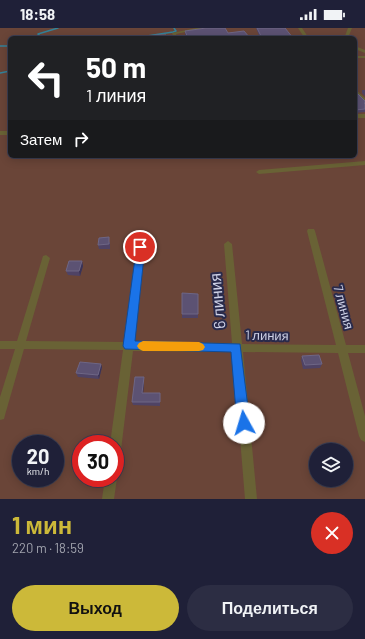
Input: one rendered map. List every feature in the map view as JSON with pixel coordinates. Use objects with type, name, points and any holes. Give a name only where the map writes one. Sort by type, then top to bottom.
[{"type":"street","points":[[175,36],[174,33],[202,28]]},
{"type":"street","points":[[357,92],[365,101]]},
{"type":"street","points":[[259,172],[365,163]]},
{"type":"street","name":"7 линия","points":[[311,231],[365,436]]},
{"type":"street","name":"6 линия","points":[[228,244],[236,347],[251,499]]},
{"type":"street","points":[[117,435],[140,247]]},
{"type":"street","points":[[0,415],[46,258]]},
{"type":"street","name":"1 линия","points":[[0,344],[365,349]]},
{"type":"street","points":[[108,499],[110,487]]},
{"type":"shaded area","points":[[0,28],[365,28],[365,499],[0,499]]},
{"type":"building","points":[[206,28],[225,28],[228,33],[244,31],[248,36],[187,36],[185,31]]},
{"type":"building","points":[[257,28],[285,28],[291,36],[261,36]]},
{"type":"building","points":[[155,35],[166,36],[155,36]]},
{"type":"building","points":[[357,93],[365,101],[365,109],[357,110]]},
{"type":"building","points":[[109,237],[109,244],[98,245],[99,238]]},
{"type":"building","points":[[69,261],[82,261],[79,271],[66,271]]},
{"type":"building","points":[[182,293],[198,294],[198,314],[182,314]]},
{"type":"building","points":[[319,355],[322,364],[305,365],[302,356]]},
{"type":"building","points":[[80,362],[101,364],[98,375],[76,373]]},
{"type":"building","points":[[135,377],[144,377],[142,393],[160,393],[160,402],[132,402]]},
{"type":"waterway","points":[[37,36],[39,35],[38,34],[58,28]]},
{"type":"waterway","points":[[147,36],[176,31],[174,28]]},
{"type":"waterway","points":[[0,46],[8,46]]},
{"type":"waterway","points":[[0,73],[8,71]]},
{"type":"slow traffic","points":[[143,346],[199,347]]},
{"type":"route","points":[[140,247],[129,346],[236,347],[244,423]]}]
